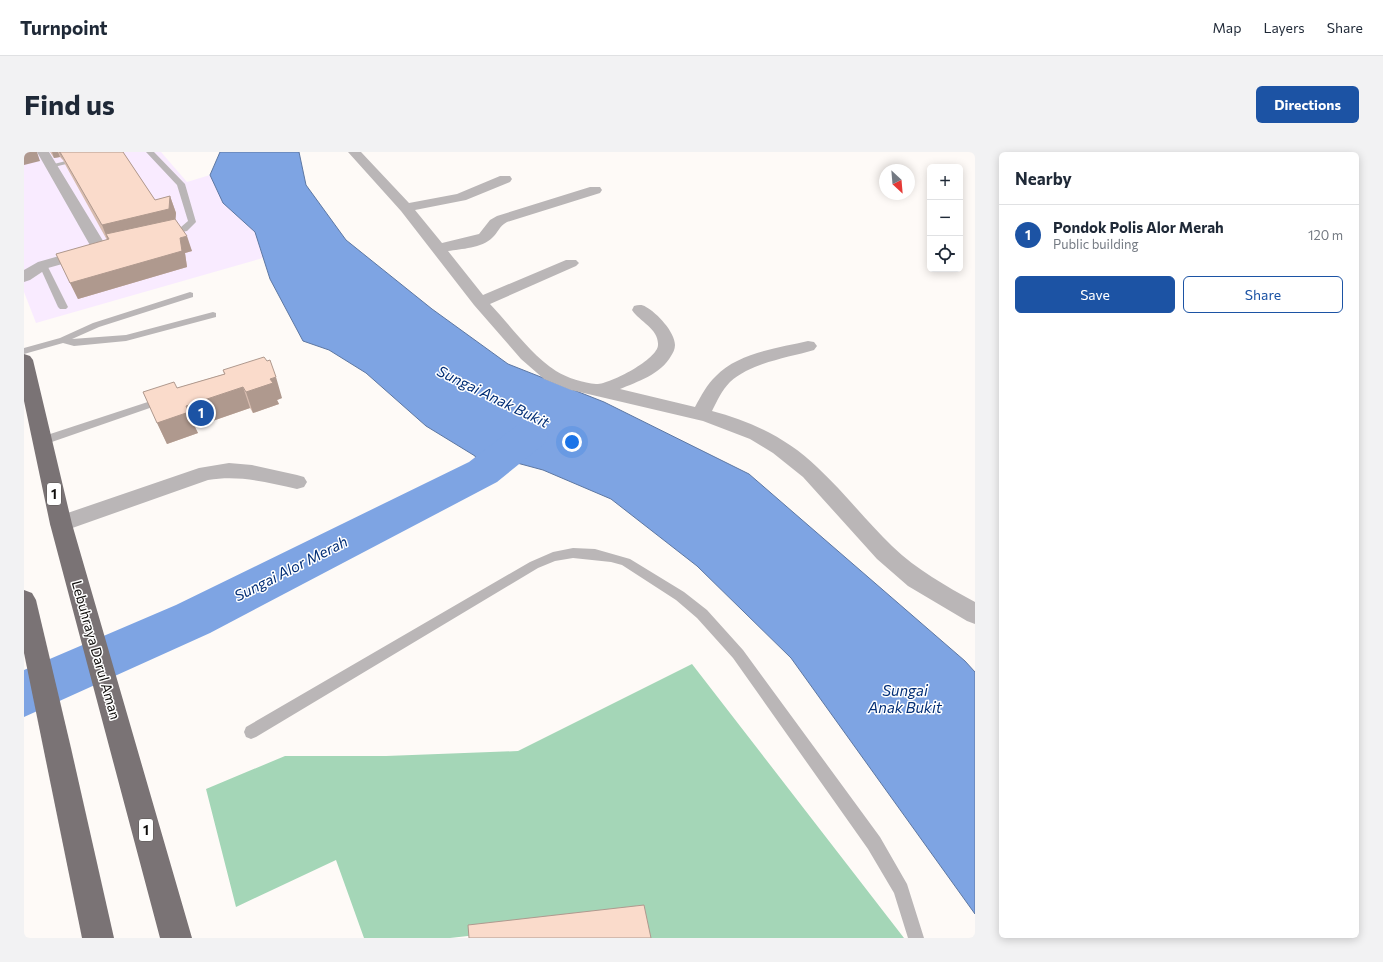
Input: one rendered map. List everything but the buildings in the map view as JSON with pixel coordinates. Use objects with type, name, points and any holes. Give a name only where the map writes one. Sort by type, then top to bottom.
[{"type":"highway","name":"Lebuhraya Darul Aman","points":[[24,360],[60,524],[176,938]]},
{"type":"highway","points":[[24,600],[58,748],[98,938]]},
{"type":"street","points":[[24,277],[43,265],[104,248],[50,166],[43,152]]},
{"type":"street","points":[[354,152],[406,208],[480,302],[527,355],[550,375],[571,384],[700,414],[757,434],[780,448],[810,472],[886,553],[916,580],[975,614]]},
{"type":"street","points":[[406,208],[461,197],[505,179]]},
{"type":"street","points":[[437,249],[481,238],[488,234],[493,224],[502,219],[595,190]]},
{"type":"street","points":[[480,302],[570,263]]},
{"type":"street","points":[[598,391],[651,367],[664,355],[667,346],[666,337],[659,327],[640,310]]},
{"type":"street","points":[[700,414],[722,379],[729,373],[742,366],[808,346]]},
{"type":"street","points":[[60,524],[206,473],[222,469],[240,470],[297,482]]},
{"type":"lane","points":[[50,166],[111,152]]},
{"type":"lane","points":[[150,152],[181,184],[192,222],[190,226],[184,229],[161,235]]},
{"type":"lane","points":[[43,265],[63,307]]},
{"type":"lane","points":[[24,351],[63,340],[96,325],[190,295]]},
{"type":"lane","points":[[63,340],[74,343],[126,338],[213,315]]},
{"type":"lane","points":[[42,441],[171,398]]},
{"type":"lane","points":[[251,732],[534,565],[573,553],[595,554],[611,557],[626,562],[680,596],[702,614],[738,654],[870,837],[891,869],[901,890],[916,938]]},
{"type":"shaded area","points":[[24,152],[161,152],[187,182],[210,175],[223,203],[255,232],[263,258],[36,323],[24,292]]},
{"type":"green space","points":[[692,664],[904,938],[642,938],[637,917],[450,938],[364,938],[336,860],[236,907],[206,789],[285,756],[386,756],[518,751]]},
{"type":"water","name":"Sungai Anak Bukit","points":[[220,152],[299,152],[306,185],[346,240],[432,309],[508,364],[604,402],[749,474],[965,661],[975,672],[975,914],[791,658],[697,566],[611,499],[543,470],[517,463],[483,472],[475,456],[426,426],[366,373],[329,350],[303,341],[270,279],[255,232],[223,203],[210,175]]},
{"type":"waterway","name":"Sungai Alor Merah","points":[[24,694],[193,619],[483,472],[530,435]]},
{"type":"place","name":"Pondok Polis Alor Merah","points":[[201,413]]}]
